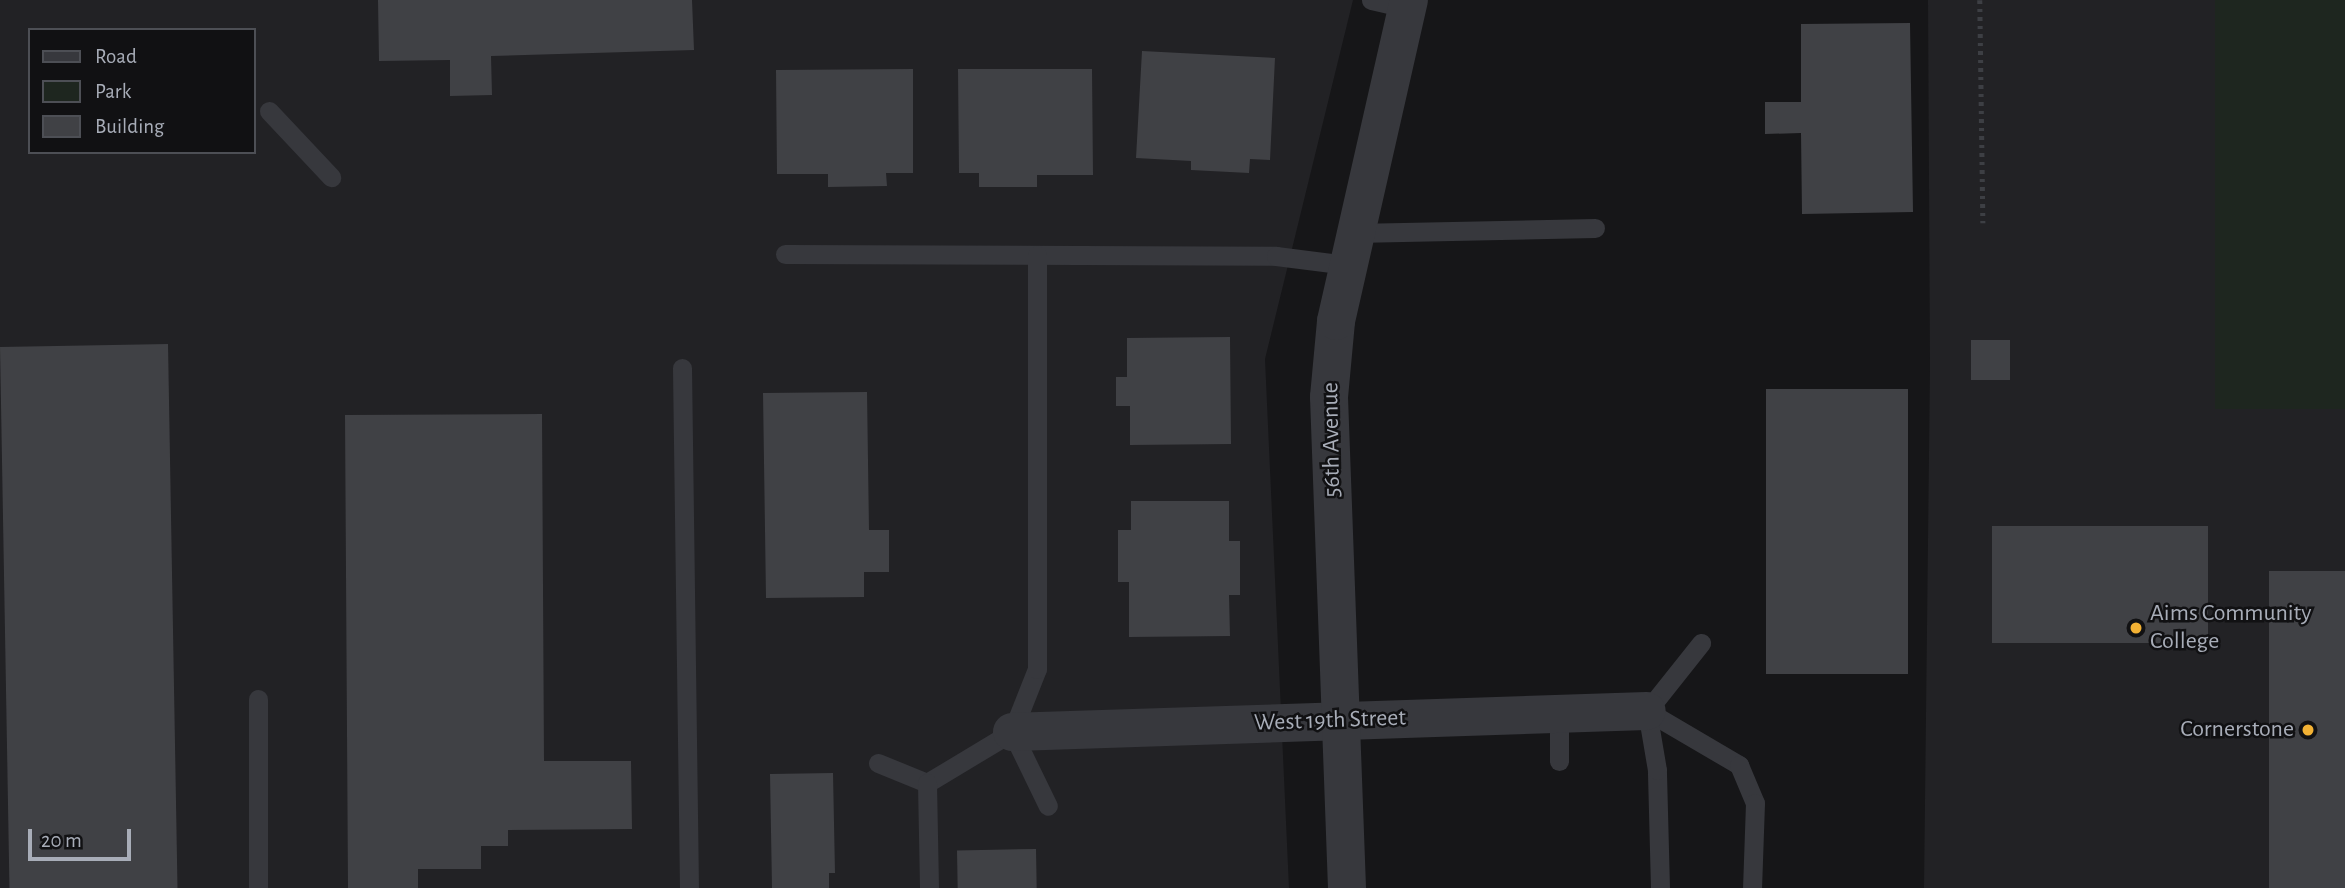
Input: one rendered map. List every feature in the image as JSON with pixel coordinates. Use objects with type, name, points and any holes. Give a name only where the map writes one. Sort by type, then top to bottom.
[{"type":"street","name":"56th Avenue","points":[[1348,888],[1329,397],[1336,321],[1396,3]]},
{"type":"street","name":"West 19th Street","points":[[1012,732],[1647,711]]},
{"type":"lane","points":[[269,111],[331,177]]},
{"type":"lane","points":[[785,254],[1276,257],[1595,228]]},
{"type":"lane","points":[[927,783],[1012,732],[1037,669],[1037,255]]},
{"type":"lane","points":[[682,368],[689,888]]},
{"type":"lane","points":[[1660,888],[1657,770],[1647,711],[1701,643]]},
{"type":"lane","points":[[258,699],[258,888]]},
{"type":"lane","points":[[1647,711],[1739,765],[1755,803],[1752,888]]},
{"type":"lane","points":[[1559,716],[1559,761]]},
{"type":"lane","points":[[1012,732],[1048,806]]},
{"type":"lane","points":[[878,763],[927,783]]},
{"type":"lane","points":[[927,783],[929,888]]},
{"type":"path","points":[[1980,0],[1983,223]]},
{"type":"shaded area","points":[[0,0],[1353,0],[1265,359],[1289,888],[0,888]]},
{"type":"shaded area","name":"Aims Community College","points":[[1928,0],[2345,0],[2345,888],[1924,888],[1930,367]]},
{"type":"green space","points":[[2215,0],[2345,0],[2345,409],[2215,409]]},
{"type":"building","points":[[378,0],[692,0],[694,50],[491,56],[492,95],[450,96],[450,60],[379,61]]},
{"type":"building","points":[[1910,23],[1913,212],[1802,214],[1801,133],[1765,134],[1765,102],[1801,102],[1801,24]]},
{"type":"building","points":[[1142,51],[1275,58],[1270,160],[1250,159],[1249,173],[1191,170],[1191,161],[1136,158]]},
{"type":"building","points":[[913,69],[913,173],[886,173],[887,186],[828,187],[828,174],[777,174],[776,70]]},
{"type":"building","points":[[958,69],[1092,69],[1093,175],[1037,175],[1037,187],[979,187],[979,173],[959,173]]},
{"type":"building","points":[[1230,337],[1231,444],[1130,445],[1130,406],[1116,406],[1116,377],[1127,377],[1127,338]]},
{"type":"building","points":[[1971,340],[2010,340],[2010,380],[1971,380]]},
{"type":"building","points":[[168,344],[177,888],[9,888],[0,347]]},
{"type":"building","points":[[1766,389],[1908,389],[1908,674],[1766,674]]},
{"type":"building","points":[[867,392],[869,530],[889,530],[889,572],[864,572],[864,597],[766,598],[763,393]]},
{"type":"building","points":[[542,414],[544,761],[631,761],[632,829],[508,830],[508,846],[481,846],[481,869],[418,869],[418,888],[348,888],[345,415]]},
{"type":"building","points":[[1131,501],[1229,501],[1229,541],[1240,541],[1240,595],[1229,595],[1230,636],[1129,637],[1129,582],[1118,582],[1118,530],[1131,530]]},
{"type":"building","points":[[1992,526],[2208,526],[2208,643],[1992,643]]},
{"type":"building","name":"Cornerstone","points":[[2269,571],[2345,571],[2345,888],[2269,888]]},
{"type":"building","points":[[833,773],[835,873],[829,873],[829,888],[772,888],[770,774]]},
{"type":"building","points":[[1036,849],[1037,888],[958,888],[957,850]]},
{"type":"place","name":"Aims Community College","points":[[2136,628]]},
{"type":"place","name":"Cornerstone","points":[[2308,730]]}]
